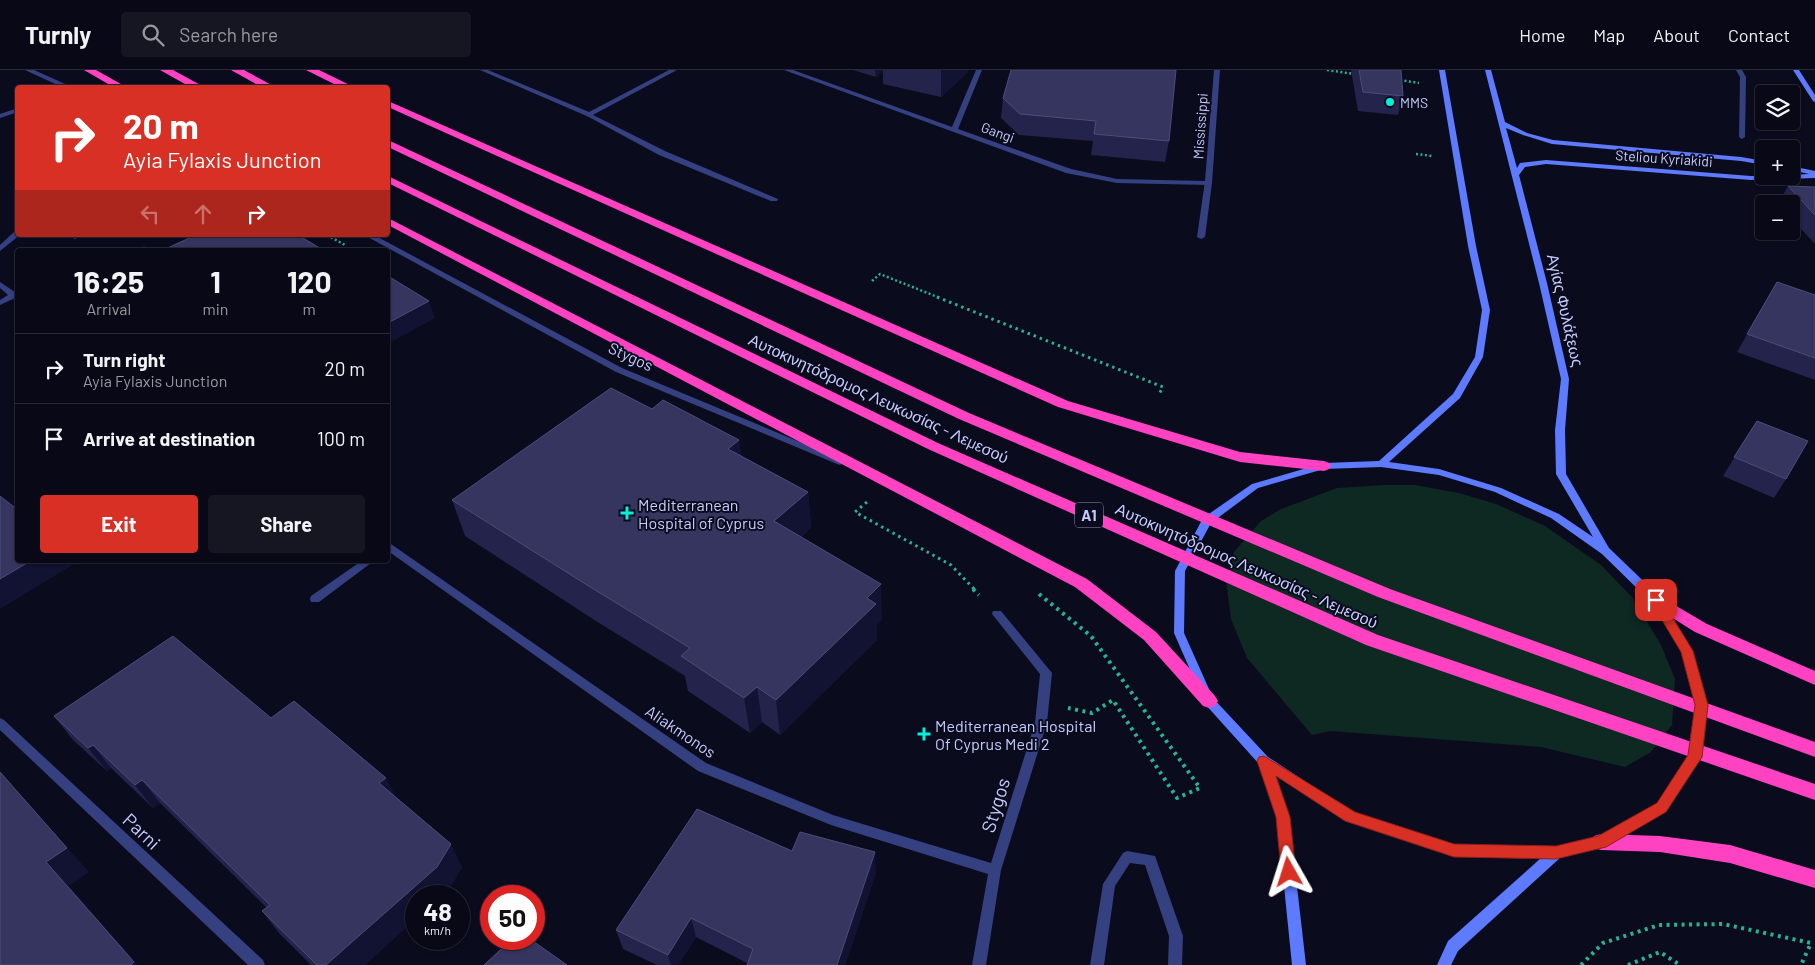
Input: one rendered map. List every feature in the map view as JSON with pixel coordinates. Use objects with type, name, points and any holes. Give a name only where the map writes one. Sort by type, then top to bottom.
[{"type":"highway","points":[[89,70],[117,85]]},
{"type":"highway","points":[[165,70],[195,85]]},
{"type":"highway","points":[[236,70],[266,85]]},
{"type":"highway","points":[[311,70],[344,85]]},
{"type":"highway","points":[[390,105],[1063,404],[1240,458],[1324,466]]},
{"type":"highway","name":"Αυτοκινητόδρομος Λευκωσίας - Λεμεσού","points":[[390,143],[982,424],[1384,594],[1815,750]]},
{"type":"highway","name":"Αυτοκινητόδρομος Λευκωσίας - Λεμεσού","points":[[390,180],[933,446],[1372,640],[1815,792]]},
{"type":"highway","points":[[390,222],[1081,583],[1150,636],[1210,701]]},
{"type":"highway","points":[[1656,600],[1700,628],[1815,678]]},
{"type":"highway","points":[[1601,842],[1660,844],[1730,854],[1815,879]]},
{"type":"main road","points":[[1382,464],[1457,396],[1479,357],[1486,310],[1472,246],[1442,70]]},
{"type":"main road","name":"Αγίας Φυλάξεως","points":[[1488,70],[1543,283],[1565,379],[1560,430],[1561,474],[1606,551]]},
{"type":"main road","points":[[1796,70],[1815,100]]},
{"type":"main road","name":"Steliou Kyriakidi","points":[[1503,124],[1552,142],[1755,161]]},
{"type":"main road","name":"Steliou Kyriakidi","points":[[1515,176],[1523,165],[1546,162],[1751,178],[1815,174]]},
{"type":"main road","name":"Steliou Kyriakidi","points":[[1800,170],[1815,174]]},
{"type":"main road","points":[[1382,464],[1439,472],[1498,490],[1555,516],[1606,551],[1656,600],[1687,651],[1702,705],[1695,757],[1662,807],[1601,842],[1556,852],[1454,850],[1350,817],[1264,761],[1210,701],[1179,633],[1180,571],[1207,521],[1255,486],[1324,466],[1382,464]]},
{"type":"main road","points":[[1264,761],[1283,817],[1299,965]]},
{"type":"main road","points":[[1444,965],[1453,946],[1556,852]]},
{"type":"street","points":[[28,70],[65,85]]},
{"type":"street","points":[[483,70],[589,115],[662,153],[774,199]]},
{"type":"street","points":[[589,115],[674,70]]},
{"type":"street","name":"Gangi","points":[[787,70],[1069,171],[1117,181],[1208,184]]},
{"type":"street","points":[[955,129],[979,70]]},
{"type":"street","name":"Mississippi","points":[[1201,237],[1208,184],[1217,70]]},
{"type":"street","points":[[1739,70],[1743,78],[1742,137]]},
{"type":"street","points":[[0,116],[15,111]]},
{"type":"street","points":[[0,249],[15,236]]},
{"type":"street","name":"Stygos","points":[[372,237],[619,370],[892,484]]},
{"type":"street","points":[[0,284],[15,298],[0,303]]},
{"type":"street","name":"Aliakmonos","points":[[390,547],[702,767],[831,820],[995,870]]},
{"type":"street","points":[[315,599],[366,563]]},
{"type":"street","name":"Stygos","points":[[979,965],[995,870],[1041,723],[1046,674],[997,614]]},
{"type":"street","name":"Parni","points":[[0,723],[258,965]]},
{"type":"street","points":[[1097,965],[1110,884],[1127,857],[1150,860],[1176,936],[1175,965]]},
{"type":"path","points":[[1327,70],[1356,74]]},
{"type":"path","points":[[1394,79],[1444,86]]},
{"type":"path","points":[[331,237],[348,246]]},
{"type":"path","points":[[872,281],[880,274],[1163,387],[1158,396]]},
{"type":"path","points":[[874,497],[855,512],[951,565],[997,614]]},
{"type":"path","points":[[1037,593],[1091,636],[1200,788],[1177,798],[1113,700],[1092,713],[1043,703]]},
{"type":"path","points":[[1581,965],[1604,943],[1659,926],[1723,924],[1811,943],[1801,965]]},
{"type":"path","points":[[1628,965],[1660,952],[1680,965]]},
{"type":"green space","points":[[1415,485],[1459,493],[1496,504],[1545,526],[1601,565],[1632,597],[1661,645],[1675,679],[1672,725],[1651,752],[1625,767],[1541,747],[1330,731],[1312,735],[1247,658],[1231,619],[1226,581],[1234,552],[1261,521],[1281,509],[1337,488]]},
{"type":"building","points":[[1011,70],[1176,70],[1169,141],[1094,134],[1096,121],[1020,114],[1003,98]]},
{"type":"building","points":[[1359,70],[1401,70],[1403,96],[1363,92]]},
{"type":"building","points":[[1788,186],[1815,187],[1815,215],[1800,199],[1800,195],[1796,195]]},
{"type":"building","points":[[192,237],[301,237],[320,248],[167,248]]},
{"type":"building","points":[[390,277],[429,301],[390,322]]},
{"type":"building","points":[[1777,282],[1815,295],[1815,358],[1747,334]]},
{"type":"building","points":[[611,388],[652,409],[663,400],[739,440],[728,449],[808,492],[774,521],[881,584],[867,598],[876,604],[776,700],[757,687],[744,698],[681,656],[690,648],[452,500]]},
{"type":"building","points":[[1757,421],[1808,441],[1786,479],[1734,457]]},
{"type":"building","points":[[0,496],[15,508],[15,563],[27,563],[0,579]]},
{"type":"building","points":[[173,636],[271,718],[294,701],[386,778],[379,783],[451,844],[437,867],[417,885],[405,885],[405,895],[326,965],[317,965],[262,911],[270,905],[142,780],[135,785],[93,745],[88,748],[54,716]]},
{"type":"building","points":[[0,772],[67,848],[46,862],[134,962],[131,965],[0,965]]},
{"type":"building","points":[[697,809],[792,851],[800,832],[875,852],[837,965],[747,965],[753,949],[691,918],[668,955],[616,930]]},
{"type":"building","points":[[500,950],[545,950],[567,965],[484,965]]},
{"type":"place","name":"MMS","points":[[1390,102]]},
{"type":"place","name":"Mediterranean Hospital of Cyprus","points":[[627,513]]},
{"type":"place","name":"Mediterranean Hospital Of Cyprus Medi 2","points":[[924,734]]},
{"type":"route","points":[[1289,872],[1283,817],[1264,761],[1350,817],[1454,850],[1556,852],[1601,842],[1662,807],[1695,757],[1702,705],[1687,651],[1656,600]]}]
